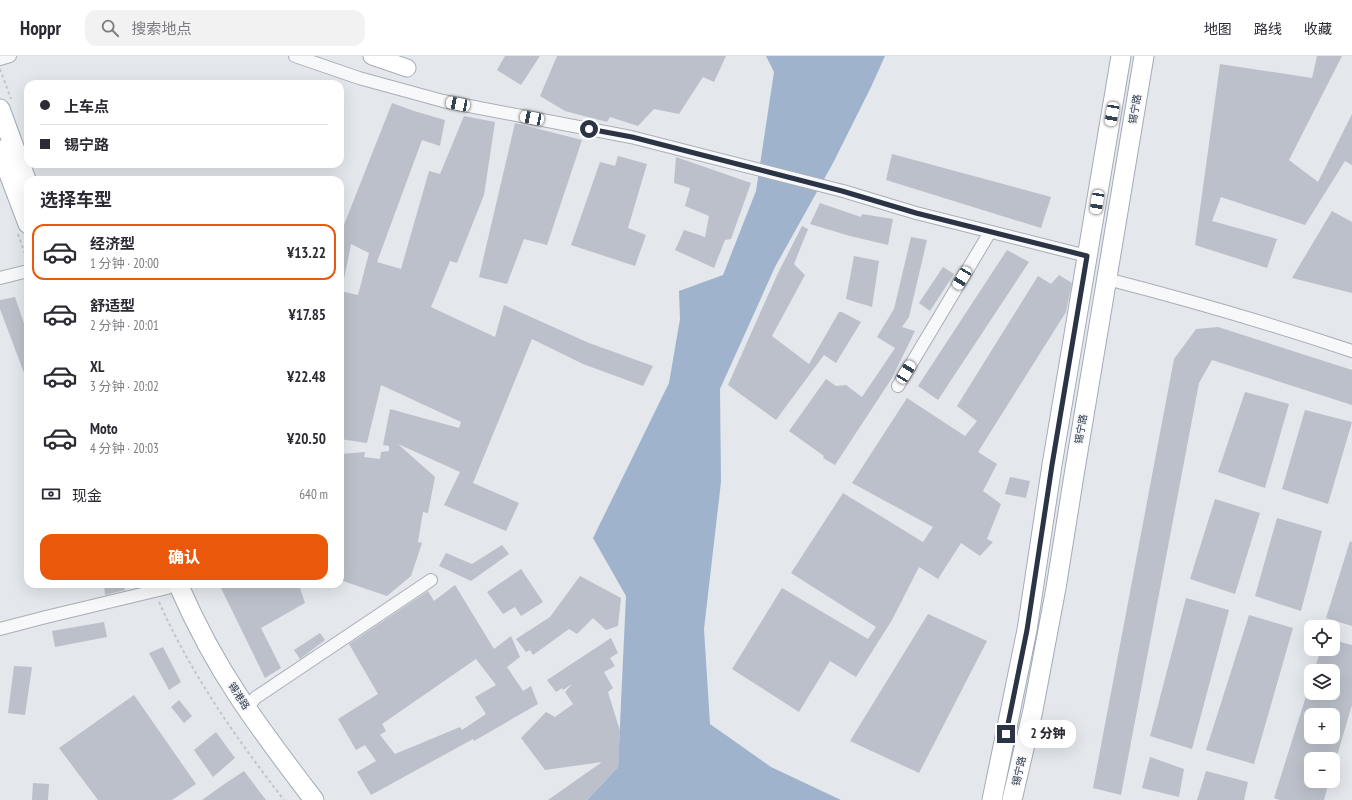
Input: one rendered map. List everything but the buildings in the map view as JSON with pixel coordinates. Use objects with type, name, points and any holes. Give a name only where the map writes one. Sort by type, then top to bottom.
[{"type":"main road","name":"锡宁路","points":[[992,800],[1027,630],[1052,465],[1122,56]]},
{"type":"main road","name":"锡宁路","points":[[1014,796],[1033,710],[1056,588],[1144,56]]},
{"type":"main road","points":[[0,109],[25,176]]},
{"type":"main road","points":[[0,150],[24,213]]},
{"type":"main road","name":"锡港路","points":[[167,588],[200,630],[247,709],[314,800]]},
{"type":"main road","name":"锡港路","points":[[167,588],[194,641],[229,702],[259,746],[301,800]]},
{"type":"main road","points":[[983,800],[996,779]]},
{"type":"street","points":[[0,59],[10,56]]},
{"type":"street","points":[[295,56],[359,78],[443,101],[632,137],[842,191],[916,213],[1087,256]]},
{"type":"street","points":[[372,56],[407,68]]},
{"type":"street","points":[[898,386],[990,232]]},
{"type":"street","points":[[0,278],[24,272]]},
{"type":"street","points":[[1107,279],[1174,296],[1274,325],[1352,351]]},
{"type":"street","points":[[247,709],[255,698],[431,580]]},
{"type":"street","points":[[0,629],[162,588]]},
{"type":"path","points":[[166,588],[178,641],[218,709],[248,754],[284,800]]},
{"type":"water","points":[[766,56],[885,56],[833,163],[775,267],[720,389],[721,482],[704,629],[710,724],[771,767],[841,800],[587,800],[618,767],[626,596],[593,538],[669,383],[680,319],[679,291],[723,275],[756,191],[774,72]]},
{"type":"route","points":[[589,129],[632,137],[842,191],[916,213],[1087,256],[1052,465],[1027,630],[1006,734]]}]
